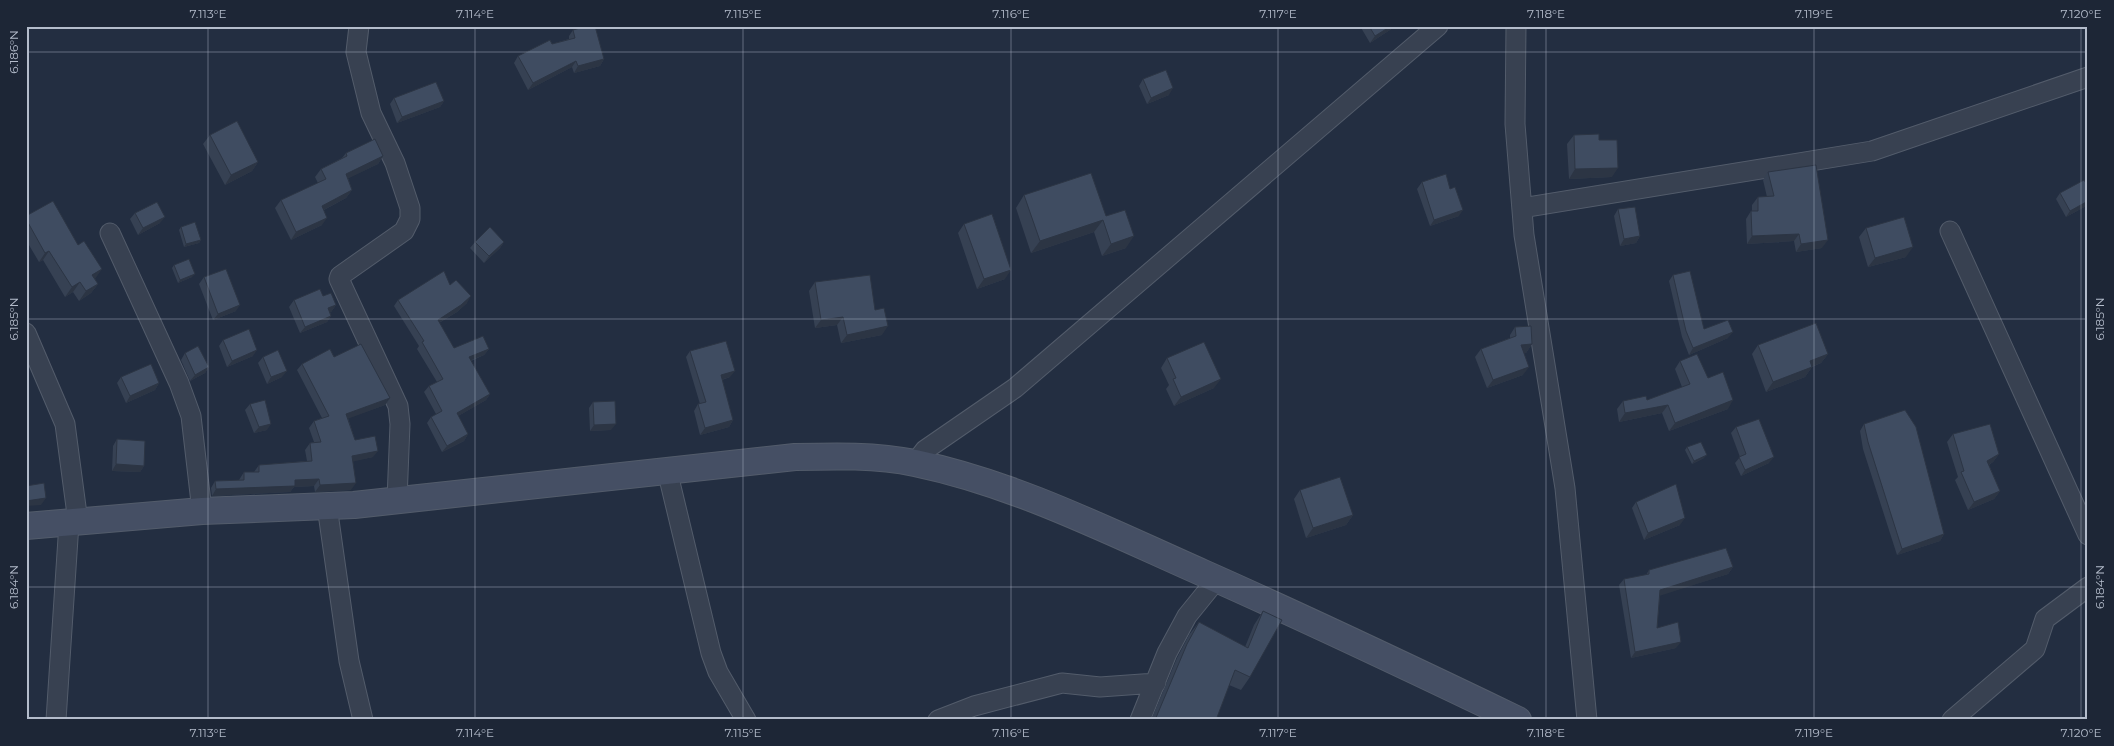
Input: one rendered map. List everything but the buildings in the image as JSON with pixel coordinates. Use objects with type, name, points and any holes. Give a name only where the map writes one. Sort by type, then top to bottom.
[{"type":"street","points":[[359,26],[356,52],[371,113],[395,163],[410,208],[410,218],[404,231],[340,276],[340,282],[398,406],[400,424],[397,500]]},
{"type":"street","points":[[915,463],[925,450],[1015,388],[1438,26]]},
{"type":"street","points":[[1516,26],[1515,124],[1524,235],[1565,488],[1587,720]]},
{"type":"street","points":[[1522,208],[1872,151],[2088,77]]},
{"type":"street","points":[[1950,231],[2088,535]]},
{"type":"street","points":[[110,233],[179,383],[191,416],[202,511]]},
{"type":"street","points":[[26,333],[65,424],[73,523],[56,720]]},
{"type":"street","points":[[26,526],[202,511],[327,506],[397,500],[795,456],[854,456],[915,463],[1002,487],[1111,532],[1217,579],[1518,720]]},
{"type":"street","points":[[667,470],[711,653],[718,672],[746,720]]},
{"type":"street","points":[[327,506],[348,652],[363,720]]},
{"type":"street","points":[[1140,720],[1156,683],[1164,658],[1187,616],[1217,579]]},
{"type":"street","points":[[1952,720],[2035,649],[2045,619],[2088,587]]},
{"type":"street","points":[[938,720],[974,706],[1062,683],[1100,687],[1156,683]]}]
